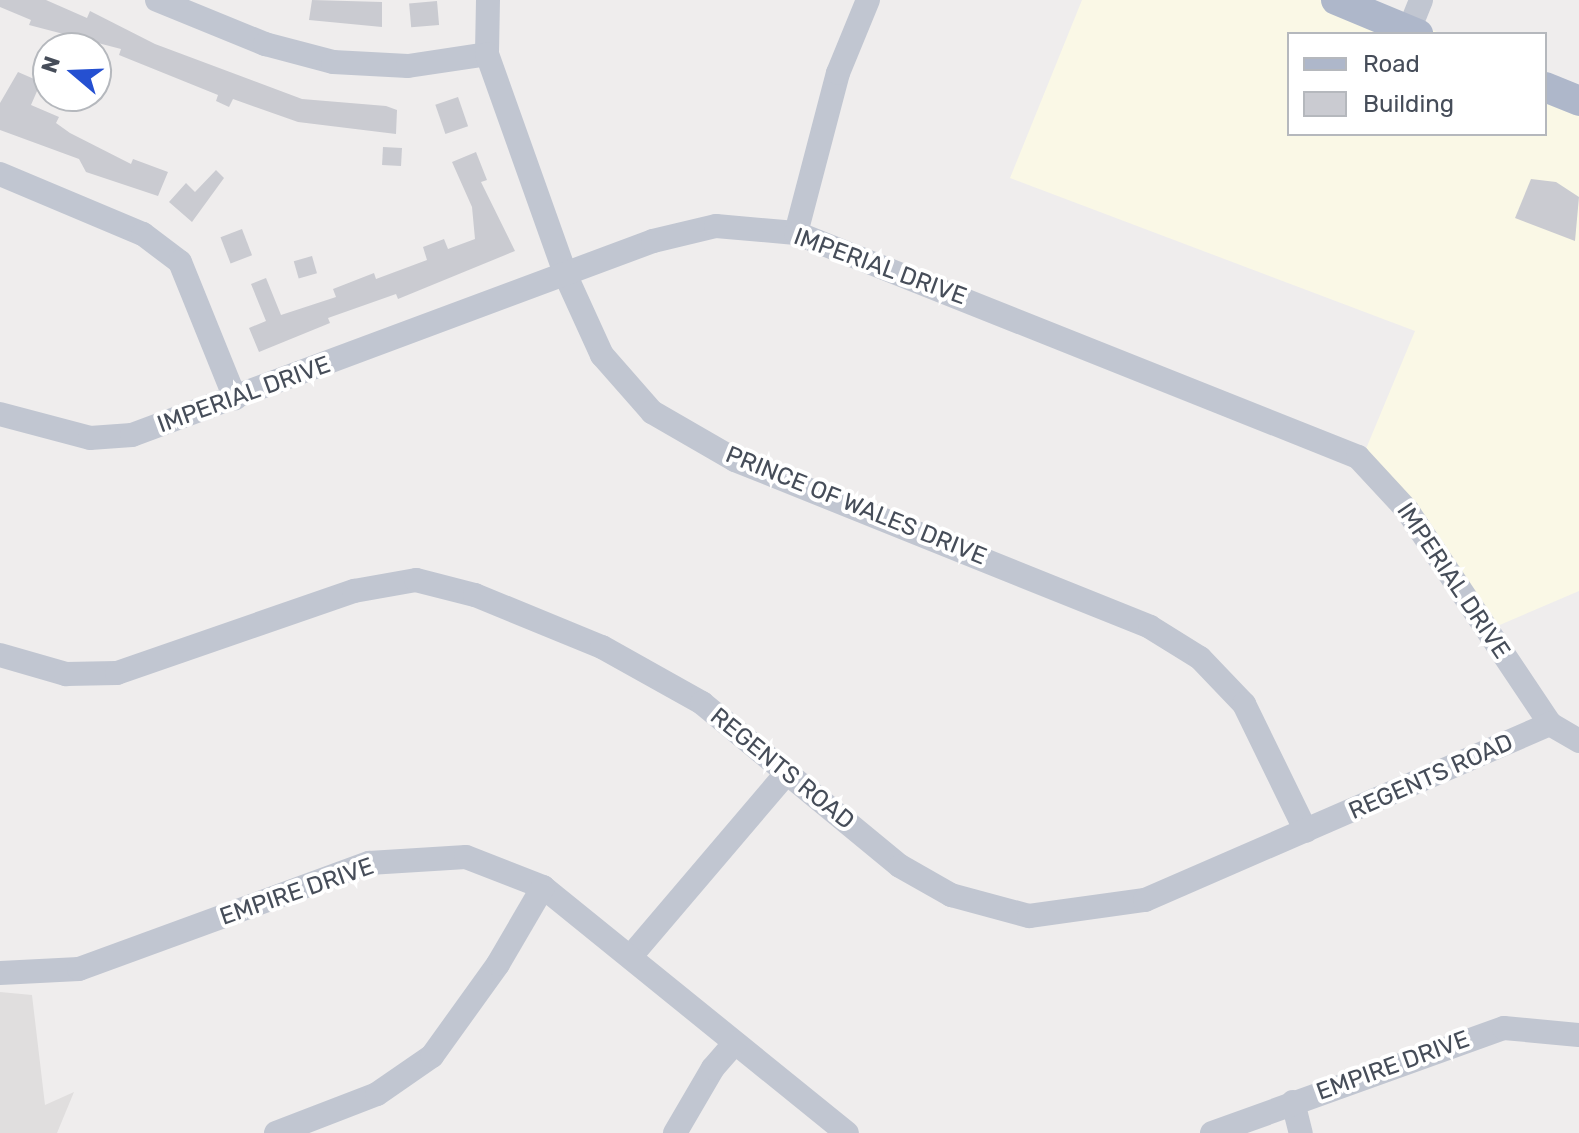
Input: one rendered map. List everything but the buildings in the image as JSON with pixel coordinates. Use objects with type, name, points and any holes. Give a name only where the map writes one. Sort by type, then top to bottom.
[{"type":"main road","points":[[1336,0],[1413,32]]},
{"type":"main road","points":[[1547,88],[1579,101]]},
{"type":"street","points":[[157,0],[265,44],[333,62],[408,66],[487,54]]},
{"type":"street","name":"PRINCE OF WALES DRIVE","points":[[488,0],[487,54],[566,276],[602,355],[652,412],[735,460],[1150,627],[1200,658],[1244,704],[1306,831]]},
{"type":"street","points":[[796,233],[838,73],[868,0]]},
{"type":"street","points":[[1413,32],[1421,0]]},
{"type":"street","points":[[0,174],[143,234],[180,262],[235,398]]},
{"type":"street","name":"IMPERIAL DRIVE","points":[[0,414],[90,438],[132,435],[566,276],[653,241],[716,226],[796,233],[1358,457],[1407,510],[1550,724],[1579,741]]},
{"type":"street","name":"REGENTS ROAD","points":[[0,655],[66,674],[117,673],[354,591],[416,580],[475,595],[602,647],[702,703],[900,866],[951,895],[1029,916],[1145,900],[1550,724]]},
{"type":"street","points":[[631,956],[787,773]]},
{"type":"street","name":"EMPIRE DRIVE","points":[[0,973],[79,969],[369,863],[466,857],[543,887],[847,1133]]},
{"type":"street","points":[[276,1133],[377,1094],[432,1056],[498,964],[543,887]]},
{"type":"street","name":"EMPIRE DRIVE","points":[[1212,1133],[1504,1028],[1579,1035]]},
{"type":"street","points":[[675,1133],[713,1068],[735,1043]]},
{"type":"street","points":[[1293,1102],[1301,1133]]},
{"type":"shaded area","points":[[1082,0],[1360,0],[1437,32],[1287,32],[1287,136],[1547,136],[1547,77],[1579,90],[1579,591],[1495,627],[1363,456],[1415,331],[1010,178]]},
{"type":"shaded area","points":[[0,992],[32,995],[45,1105],[74,1092],[57,1133],[0,1133]]}]
